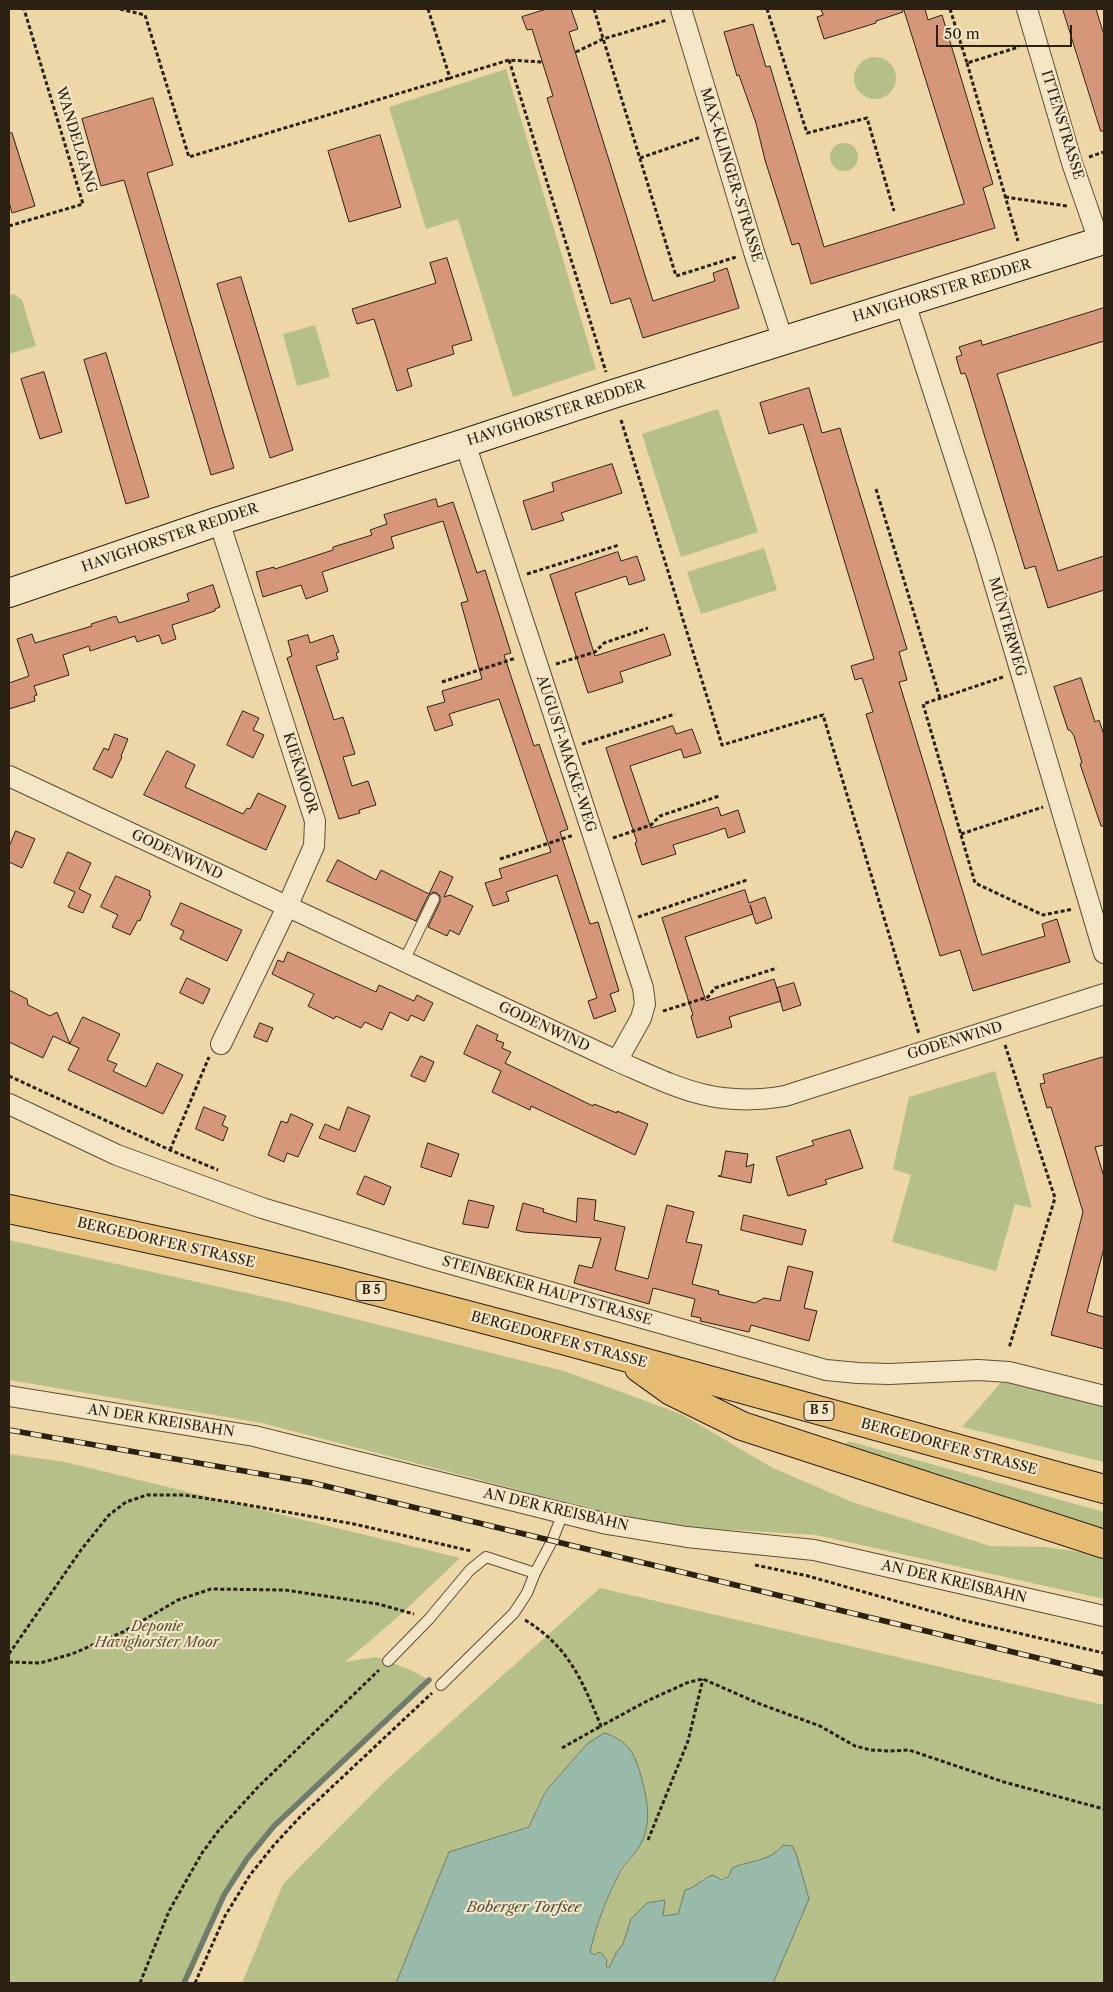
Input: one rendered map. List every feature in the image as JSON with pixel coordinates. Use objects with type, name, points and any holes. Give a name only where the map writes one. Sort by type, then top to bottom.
[{"type":"main road","name":"BERGEDORFER STRASSE","points":[[9,1209],[346,1284],[626,1358],[1104,1489]]},
{"type":"main road","points":[[626,1358],[671,1391],[742,1426],[1104,1544]]},
{"type":"street","name":"ITTENSTRASSE","points":[[1027,9],[1072,163],[1102,240]]},
{"type":"street","name":"MAX-KLINGER-STRASSE","points":[[682,12],[754,252],[783,341]]},
{"type":"street","name":"HAVIGHORSTER REDDER","points":[[9,593],[219,521],[613,394],[1102,240]]},
{"type":"street","name":"MÜNTERWEG","points":[[905,303],[984,548],[1104,953]]},
{"type":"street","name":"AUGUST-MACKE-WEG","points":[[465,443],[643,988],[644,1004],[641,1018],[616,1061]]},
{"type":"street","name":"KIEKMOOR","points":[[219,521],[315,821],[314,846],[221,1044]]},
{"type":"street","name":"GODENWIND","points":[[9,776],[616,1061],[678,1088],[711,1098],[740,1101],[785,1096],[1104,994]]},
{"type":"street","name":"STEINBEKER HAUPTSTRASSE","points":[[9,1104],[117,1155],[262,1208],[430,1258],[826,1370],[889,1374],[978,1370],[1009,1372],[1104,1396]]},
{"type":"street","name":"AN DER KREISBAHN","points":[[9,1396],[254,1436],[563,1513],[646,1531],[814,1550],[1104,1616]]},
{"type":"lane","points":[[404,961],[434,899]]},
{"type":"lane","points":[[441,1685],[514,1613],[527,1593],[563,1513]]},
{"type":"lane","points":[[388,1661],[429,1618],[470,1570],[486,1557],[536,1573]]},
{"type":"path","name":"WANDELGANG","points":[[9,226],[83,204],[24,9]]},
{"type":"path","points":[[120,9],[145,15],[189,157],[508,60],[542,62]]},
{"type":"path","points":[[428,9],[450,78]]},
{"type":"path","points":[[594,9],[676,276],[754,252]]},
{"type":"path","points":[[767,9],[807,133],[867,118],[894,211]]},
{"type":"path","points":[[950,9],[1018,241]]},
{"type":"path","points":[[576,52],[603,39],[682,12]]},
{"type":"path","points":[[967,63],[1036,42]]},
{"type":"path","points":[[508,60],[606,372]]},
{"type":"path","points":[[640,158],[718,132]]},
{"type":"path","points":[[1005,197],[1067,206],[1068,213]]},
{"type":"path","points":[[621,420],[722,745],[823,715],[924,1051]]},
{"type":"path","points":[[876,489],[940,698]]},
{"type":"path","points":[[510,580],[619,545]]},
{"type":"path","points":[[442,682],[536,661],[595,652],[604,643],[648,628]]},
{"type":"path","points":[[1020,671],[923,704],[975,883],[1043,916],[1090,906]]},
{"type":"path","points":[[565,750],[675,714]]},
{"type":"path","points":[[500,859],[593,836],[651,826],[660,816],[718,796]]},
{"type":"path","points":[[961,834],[1059,802]]},
{"type":"path","points":[[621,922],[747,880]]},
{"type":"path","points":[[641,1018],[708,997],[714,988],[777,968]]},
{"type":"path","points":[[1000,1027],[1055,1198],[1009,1348]]},
{"type":"path","points":[[160,1172],[207,1060],[221,1044]]},
{"type":"path","points":[[9,1076],[170,1150],[225,1173]]},
{"type":"path","points":[[9,1654],[81,1550],[109,1515],[126,1502],[147,1495],[184,1495],[354,1524],[471,1551],[486,1557]]},
{"type":"path","points":[[754,1564],[808,1576],[966,1621],[1104,1653]]},
{"type":"path","points":[[9,1662],[40,1663],[72,1654],[124,1632],[178,1600],[211,1590],[285,1590],[378,1604],[429,1618]]},
{"type":"path","points":[[514,1613],[541,1630],[573,1665],[589,1694],[601,1726]]},
{"type":"path","points":[[140,1983],[169,1911],[202,1853],[219,1830],[258,1787],[388,1661]]},
{"type":"path","points":[[648,1840],[688,1741],[703,1679]]},
{"type":"path","points":[[562,1748],[649,1700],[689,1682],[703,1679],[760,1704],[820,1726],[855,1746],[870,1750],[909,1750],[1004,1782],[1104,1809]]},
{"type":"path","points":[[195,1983],[225,1916],[250,1876],[274,1845],[300,1816],[441,1685]]},
{"type":"green space","points":[[875,57],[890,63],[896,78],[890,93],[875,99],[860,93],[854,78],[860,63]]},
{"type":"green space","points":[[506,69],[596,369],[513,397],[458,219],[426,229],[389,107]]},
{"type":"green space","points":[[844,143],[854,147],[858,157],[854,167],[844,171],[834,167],[830,157],[834,147]]},
{"type":"green space","points":[[14,294],[22,300],[36,346],[9,354],[9,295]]},
{"type":"green space","points":[[315,325],[330,377],[297,386],[283,334]]},
{"type":"green space","points":[[718,409],[758,532],[681,557],[642,434]]},
{"type":"green space","points":[[764,548],[777,590],[701,614],[687,572]]},
{"type":"green space","points":[[995,1071],[1032,1208],[1015,1204],[996,1271],[892,1242],[911,1175],[893,1169],[909,1097]]},
{"type":"green space","points":[[9,1240],[287,1302],[564,1371],[681,1414],[773,1468],[852,1502],[990,1546],[1045,1547],[1104,1558],[1104,1599],[816,1535],[653,1525],[262,1423],[9,1380]]},
{"type":"green space","points":[[1004,1379],[1104,1406],[1104,1462],[962,1427]]},
{"type":"green space","points":[[848,1441],[1104,1512],[1104,1534],[842,1450]]},
{"type":"green space","name":"Deponie Havighorster Moor","points":[[9,1454],[65,1462],[460,1558],[399,1616],[345,1662],[376,1657],[411,1670],[429,1680],[274,1826],[247,1859],[224,1895],[184,1983],[9,1983]]},
{"type":"green space","points":[[600,1588],[1104,1705],[1104,1983],[773,1983],[809,1899],[778,1851],[761,1860],[742,1864],[725,1878],[703,1878],[696,1887],[685,1890],[678,1914],[663,1917],[665,1900],[631,1919],[623,1944],[616,1953],[609,1968],[589,1952],[597,1926],[613,1887],[636,1853],[588,1743],[543,1794],[529,1827],[449,1852],[396,1983],[242,1983],[283,1884],[385,1781]]},
{"type":"water","name":"Boberger Torfsee","points":[[605,1733],[624,1743],[632,1753],[640,1773],[648,1814],[645,1834],[641,1844],[623,1868],[611,1890],[590,1952],[595,1955],[598,1952],[602,1954],[607,1960],[606,1967],[609,1968],[616,1953],[623,1944],[631,1919],[647,1903],[665,1900],[663,1916],[678,1914],[685,1890],[713,1875],[722,1880],[729,1876],[732,1868],[766,1858],[778,1851],[783,1845],[792,1846],[796,1853],[809,1899],[773,1983],[396,1983],[449,1852],[529,1827],[544,1794],[550,1786],[588,1743]]},
{"type":"building","points":[[547,9],[571,9],[578,29],[569,32],[653,301],[715,281],[713,273],[727,268],[739,308],[643,338],[630,298],[611,304],[547,98],[553,96],[532,29],[527,30],[522,17]]},
{"type":"building","points":[[821,9],[902,9],[903,12],[876,21],[876,23],[824,39],[817,17],[823,15]]},
{"type":"building","points":[[904,9],[925,9],[928,20],[942,15],[993,184],[983,188],[995,228],[811,284],[799,243],[792,245],[765,160],[756,123],[739,75],[737,76],[724,32],[753,24],[766,67],[770,66],[824,247],[964,204]]},
{"type":"building","points":[[1063,9],[1096,9],[1104,35],[1104,131],[1101,131]]},
{"type":"building","points":[[153,98],[173,165],[147,173],[234,468],[211,475],[124,180],[101,186],[82,119]]},
{"type":"building","points":[[12,133],[35,206],[12,213],[9,202],[9,134]]},
{"type":"building","points":[[380,135],[401,207],[349,222],[328,151]]},
{"type":"building","points":[[447,258],[472,340],[452,346],[454,354],[407,369],[412,386],[397,391],[374,319],[357,324],[352,309],[436,283],[430,263]]},
{"type":"building","points":[[241,277],[293,450],[270,458],[217,284]]},
{"type":"building","points":[[1104,308],[1104,341],[997,374],[1058,571],[1104,556],[1104,590],[1048,608],[1035,566],[1025,569],[967,378],[965,373],[961,374],[956,357],[962,355],[959,347],[981,340],[982,345]]},
{"type":"building","points":[[106,353],[149,497],[126,504],[84,360]]},
{"type":"building","points":[[44,372],[62,432],[40,439],[21,379]]},
{"type":"building","points":[[809,388],[822,433],[840,428],[907,649],[899,652],[907,680],[899,682],[982,955],[1045,936],[1042,924],[1057,919],[1070,962],[973,991],[960,950],[940,956],[866,714],[873,712],[862,678],[855,680],[851,666],[874,659],[803,424],[769,434],[760,403]]},
{"type":"building","points":[[612,464],[622,493],[561,513],[564,520],[532,530],[523,501],[554,491],[552,483]]},
{"type":"building","points":[[436,499],[438,507],[453,502],[477,573],[485,570],[511,653],[504,655],[534,746],[539,744],[568,829],[560,832],[590,924],[598,922],[619,991],[610,994],[616,1011],[594,1019],[588,1001],[597,998],[557,875],[506,892],[509,901],[493,906],[485,883],[502,878],[499,869],[551,852],[499,699],[449,714],[453,725],[435,731],[427,707],[445,702],[442,691],[482,679],[461,603],[468,601],[443,521],[391,537],[394,548],[322,572],[328,591],[306,599],[301,585],[263,597],[256,572],[274,567],[275,569],[333,550],[333,547],[372,535],[370,530],[387,524],[384,515]]},
{"type":"building","points":[[618,552],[621,561],[637,556],[645,580],[629,585],[626,576],[575,593],[595,656],[664,634],[671,655],[620,672],[623,682],[588,693],[550,575]]},
{"type":"building","points":[[213,585],[220,607],[215,609],[215,611],[172,625],[176,639],[162,644],[159,635],[137,642],[135,636],[90,651],[89,646],[63,655],[69,675],[34,686],[37,695],[34,696],[35,701],[9,709],[9,683],[29,676],[17,639],[32,634],[35,643],[92,626],[91,624],[116,616],[119,623],[189,601],[187,594]]},
{"type":"building","points":[[308,635],[310,643],[333,635],[339,652],[336,653],[338,659],[316,666],[334,720],[343,717],[355,754],[343,757],[352,786],[368,781],[376,805],[359,810],[360,813],[339,819],[287,658],[292,656],[288,641]]},
{"type":"building","points":[[1081,678],[1095,722],[1099,720],[1104,735],[1104,826],[1101,826],[1080,764],[1082,763],[1074,736],[1068,730],[1054,687]]},
{"type":"building","points":[[243,711],[259,718],[253,730],[264,735],[253,758],[227,745]]},
{"type":"building","points":[[673,726],[676,734],[692,729],[701,753],[684,758],[681,749],[630,766],[651,828],[718,807],[721,816],[738,810],[745,832],[728,838],[725,828],[673,845],[676,854],[642,865],[635,843],[637,842],[606,748]]},
{"type":"building","points":[[115,734],[128,739],[112,778],[93,769],[104,748],[108,750]]},
{"type":"building","points":[[167,751],[195,765],[185,787],[243,814],[247,808],[250,809],[258,793],[286,806],[266,850],[144,795]]},
{"type":"building","points":[[16,831],[35,839],[22,868],[9,862],[9,847]]},
{"type":"building","points":[[68,852],[91,863],[79,889],[91,895],[83,913],[68,907],[75,892],[54,883]]},
{"type":"building","points":[[338,860],[376,880],[381,870],[429,894],[440,871],[453,877],[444,897],[450,895],[473,906],[459,935],[450,930],[447,936],[428,927],[440,902],[440,896],[437,893],[433,892],[428,896],[416,921],[327,881]]},
{"type":"building","points":[[116,876],[150,891],[149,895],[151,896],[140,921],[138,920],[130,935],[112,927],[118,915],[101,907]]},
{"type":"building","points":[[745,890],[749,903],[765,897],[772,918],[756,924],[753,914],[685,937],[706,1001],[774,979],[781,1001],[729,1017],[732,1027],[697,1038],[691,1016],[693,1015],[662,918]]},
{"type":"building","points":[[181,903],[242,930],[227,961],[180,939],[184,931],[171,925]]},
{"type":"building","points":[[288,952],[376,992],[379,985],[414,1001],[417,995],[433,1003],[424,1021],[411,1015],[408,1021],[390,1012],[382,1030],[365,1022],[361,1028],[336,1016],[334,1019],[308,1006],[314,994],[272,974],[278,960],[283,962]]},
{"type":"building","points":[[187,978],[210,989],[203,1004],[180,993]]},
{"type":"building","points":[[794,983],[801,1005],[783,1011],[777,988]]},
{"type":"building","points":[[9,990],[27,999],[28,1005],[50,1016],[57,1012],[70,1044],[53,1036],[43,1058],[9,1042]]},
{"type":"building","points":[[83,1017],[120,1034],[107,1060],[117,1064],[113,1071],[146,1087],[157,1063],[183,1075],[163,1114],[68,1070],[79,1048],[70,1044]]},
{"type":"building","points":[[260,1023],[273,1028],[267,1042],[254,1037]]},
{"type":"building","points":[[477,1025],[498,1035],[496,1040],[504,1043],[502,1048],[511,1052],[505,1063],[593,1106],[594,1104],[617,1113],[617,1111],[648,1124],[635,1155],[531,1106],[530,1110],[492,1092],[501,1071],[464,1054]]},
{"type":"building","points":[[421,1056],[434,1062],[425,1082],[411,1076]]},
{"type":"building","points":[[1104,1057],[1104,1145],[1095,1147],[1104,1177],[1104,1248],[1087,1312],[1104,1317],[1104,1349],[1051,1335],[1083,1212],[1051,1107],[1047,1108],[1040,1084],[1045,1083],[1043,1075]]},
{"type":"building","points":[[204,1107],[226,1116],[222,1125],[228,1128],[223,1141],[196,1129]]},
{"type":"building","points":[[348,1107],[370,1116],[355,1152],[319,1138],[325,1124],[339,1130]]},
{"type":"building","points":[[291,1114],[313,1124],[298,1157],[287,1153],[284,1162],[268,1155],[281,1121],[287,1123]]},
{"type":"building","points":[[850,1130],[863,1168],[825,1180],[827,1184],[788,1196],[776,1157],[814,1145],[812,1141]]},
{"type":"building","points":[[428,1143],[459,1154],[451,1177],[421,1167]]},
{"type":"building","points":[[726,1151],[748,1154],[746,1167],[754,1164],[751,1183],[718,1176],[721,1175]]},
{"type":"building","points":[[365,1176],[391,1187],[384,1205],[357,1194]]},
{"type":"building","points":[[578,1198],[596,1200],[594,1220],[625,1227],[615,1270],[648,1279],[667,1205],[694,1212],[686,1242],[702,1245],[692,1284],[719,1291],[718,1294],[755,1303],[764,1298],[780,1301],[788,1266],[813,1272],[804,1308],[817,1311],[809,1341],[751,1325],[749,1332],[700,1321],[701,1318],[691,1316],[695,1299],[653,1288],[649,1304],[574,1283],[579,1265],[592,1268],[601,1238],[516,1230],[523,1203],[544,1209],[543,1212],[576,1222]]},
{"type":"building","points":[[469,1200],[494,1206],[488,1228],[463,1224]]},
{"type":"building","points":[[744,1215],[806,1230],[802,1245],[741,1230]]},
{"type":"waterway","points":[[184,1983],[224,1895],[247,1859],[274,1826],[429,1680]]},
{"type":"railway","points":[[9,1430],[313,1483],[1104,1674]]}]
